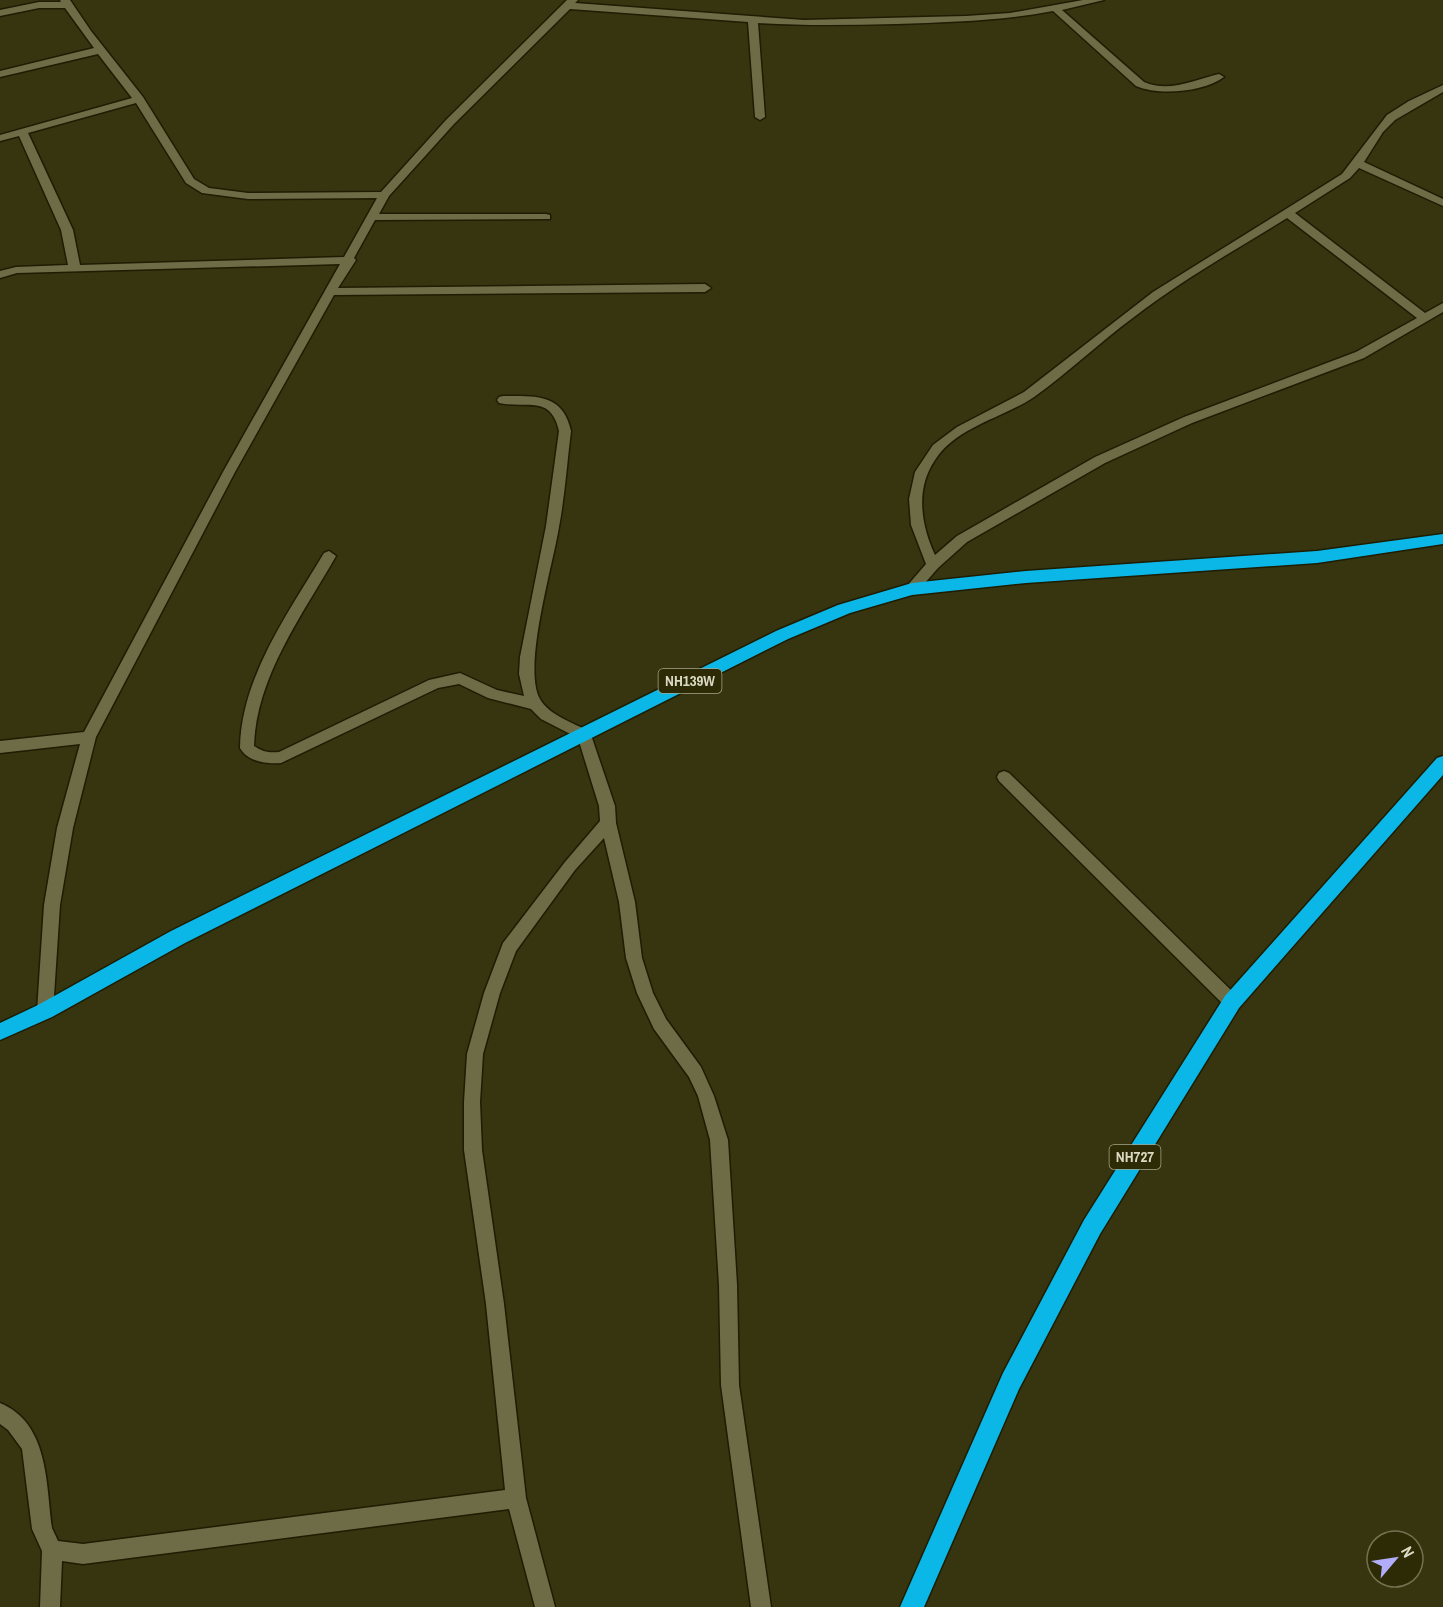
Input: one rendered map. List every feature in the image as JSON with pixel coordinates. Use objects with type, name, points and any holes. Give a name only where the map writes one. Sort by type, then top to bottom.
[{"type":"highway","name":"NH139W","points":[[0,1032],[45,1011],[178,937],[782,635],[844,609],[912,589],[1026,577],[1317,557],[1443,539]]},
{"type":"highway","name":"NH727","points":[[912,1607],[1011,1381],[1092,1227],[1232,1002],[1443,763]]},
{"type":"street","points":[[45,1011],[52,905],[65,828],[89,738],[229,472],[350,260],[384,195],[450,122],[571,3],[753,21],[804,23],[1010,16],[1099,0]]},
{"type":"street","points":[[0,14],[39,5],[66,3],[139,99],[190,181],[206,191],[248,196],[384,195]]},
{"type":"street","points":[[1056,9],[1148,89],[1164,91],[1219,77]]},
{"type":"street","points":[[753,21],[760,117]]},
{"type":"street","points":[[0,74],[100,50]]},
{"type":"street","points":[[933,565],[919,536],[915,513],[917,486],[930,457],[945,440],[1029,394],[1131,313],[1346,176],[1359,164],[1386,122],[1408,106],[1443,88]]},
{"type":"street","points":[[0,138],[139,99]]},
{"type":"street","points":[[22,132],[67,230],[75,268]]},
{"type":"street","points":[[1359,164],[1443,203]]},
{"type":"street","points":[[1289,213],[1425,319]]},
{"type":"street","points":[[373,217],[546,217]]},
{"type":"street","points":[[0,275],[16,270],[350,260]]},
{"type":"street","points":[[331,292],[705,288]]},
{"type":"street","points":[[912,589],[933,565],[962,539],[1100,460],[1188,420],[1360,355],[1443,307]]},
{"type":"street","points":[[503,400],[548,403],[557,409],[564,419],[565,431],[553,526],[526,678],[534,704],[544,715],[584,735],[607,806],[608,823],[627,903],[634,958],[645,993],[660,1024],[694,1072],[706,1096],[719,1140],[728,1285],[730,1385],[760,1607]]},
{"type":"street","points":[[329,556],[258,685],[246,738],[247,748],[256,756],[264,759],[281,757],[434,684],[450,679],[459,678],[494,694],[534,704]]},
{"type":"street","points":[[0,747],[89,738]]},
{"type":"street","points":[[1004,777],[1232,1002]]},
{"type":"street","points":[[545,1607],[516,1498],[495,1304],[474,1150],[472,1102],[475,1054],[492,993],[509,948],[556,884],[608,823]]},
{"type":"street","points":[[0,1412],[15,1423],[31,1446],[42,1529],[52,1550],[50,1607]]},
{"type":"street","points":[[52,1550],[83,1554],[446,1509],[516,1498]]}]
